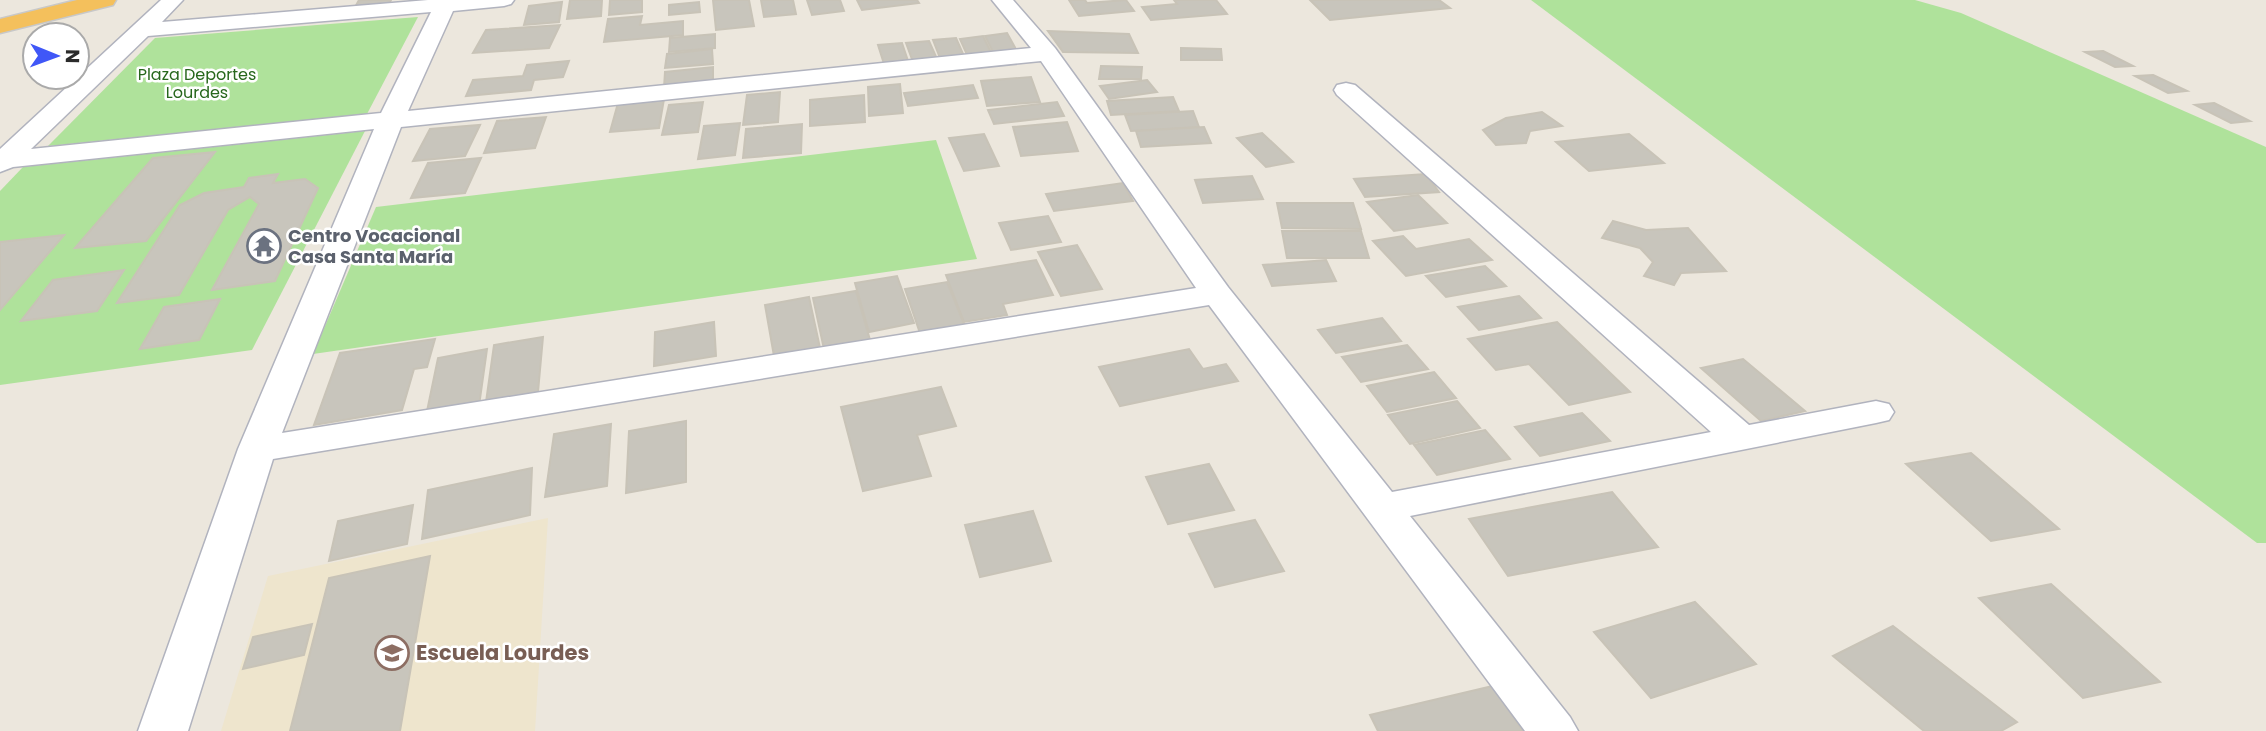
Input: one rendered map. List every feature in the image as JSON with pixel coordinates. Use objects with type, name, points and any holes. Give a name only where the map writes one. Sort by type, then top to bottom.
[{"type":"highway","points":[[0,16],[67,0]]},
{"type":"highway","points":[[0,26],[105,0]]},
{"type":"street","points":[[2,161],[173,0]]},
{"type":"street","points":[[144,30],[504,0]]},
{"type":"street","points":[[1002,0],[1047,53],[1217,294],[1553,731]]},
{"type":"street","points":[[163,731],[257,449],[391,120],[445,5]]},
{"type":"street","points":[[2,161],[1047,53]]},
{"type":"street","points":[[1346,90],[1741,438]]},
{"type":"street","points":[[257,449],[1217,294]]},
{"type":"street","points":[[1380,508],[1876,412]]},
{"type":"shaded area","name":"Escuela Lourdes","points":[[548,518],[535,731],[221,731],[268,576]]},
{"type":"green space","points":[[1531,0],[1915,0],[1961,13],[2266,147],[2266,543],[2257,543]]},
{"type":"green space","name":"Plaza Deportes Lourdes","points":[[418,17],[367,114],[48,146],[155,38]]},
{"type":"green space","points":[[365,131],[252,350],[0,385],[0,191],[23,167]]},
{"type":"green space","points":[[936,140],[977,259],[313,354],[376,207]]},
{"type":"building","points":[[359,0],[391,0],[388,6],[354,9]]},
{"type":"building","points":[[570,0],[602,0],[601,16],[567,19]]},
{"type":"building","points":[[610,0],[642,0],[642,12],[609,15]]},
{"type":"building","points":[[713,0],[749,0],[754,26],[716,30]]},
{"type":"building","points":[[761,0],[793,0],[796,14],[764,17]]},
{"type":"building","points":[[807,0],[840,0],[844,11],[812,15]]},
{"type":"building","points":[[857,0],[917,0],[919,3],[862,10]]},
{"type":"building","points":[[1069,0],[1085,0],[1087,3],[1126,0],[1134,11],[1079,16]]},
{"type":"building","points":[[1174,0],[1216,0],[1227,14],[1151,20],[1142,7],[1177,4]]},
{"type":"building","points":[[1310,0],[1439,0],[1450,8],[1330,20]]},
{"type":"building","points":[[562,2],[559,22],[524,25],[529,6]]},
{"type":"building","points":[[699,2],[700,12],[669,15],[669,5]]},
{"type":"building","points":[[642,16],[640,25],[683,21],[683,35],[604,42],[608,19]]},
{"type":"building","points":[[560,25],[549,48],[473,53],[486,30]]},
{"type":"building","points":[[1048,31],[1129,34],[1138,53],[1063,52]]},
{"type":"building","points":[[1007,33],[1017,51],[994,54],[985,36]]},
{"type":"building","points":[[715,34],[715,48],[669,52],[670,38]]},
{"type":"building","points":[[983,36],[992,54],[968,57],[960,39]]},
{"type":"building","points":[[956,38],[964,56],[940,58],[933,40]]},
{"type":"building","points":[[929,41],[937,59],[913,62],[906,43]]},
{"type":"building","points":[[902,43],[908,61],[884,64],[878,45]]},
{"type":"building","points":[[1181,48],[1221,49],[1222,60],[1181,60]]},
{"type":"building","points":[[712,49],[713,64],[665,68],[667,54]]},
{"type":"building","points":[[2103,51],[2133,66],[2115,67],[2085,52]]},
{"type":"building","points":[[569,61],[563,77],[534,80],[531,90],[466,96],[473,80],[523,76],[527,65]]},
{"type":"building","points":[[1101,66],[1142,67],[1141,79],[1099,79]]},
{"type":"building","points":[[713,67],[713,83],[664,88],[665,72]]},
{"type":"building","points":[[2153,75],[2187,91],[2168,93],[2135,76]]},
{"type":"building","points":[[1031,77],[1040,102],[987,106],[981,81]]},
{"type":"building","points":[[1147,80],[1157,92],[1109,99],[1100,86]]},
{"type":"building","points":[[900,84],[903,113],[869,116],[868,87]]},
{"type":"building","points":[[973,85],[978,98],[908,106],[904,93]]},
{"type":"building","points":[[780,92],[778,122],[743,125],[747,95]]},
{"type":"building","points":[[864,95],[865,122],[810,126],[810,100]]},
{"type":"building","points":[[1173,97],[1179,111],[1111,115],[1107,101]]},
{"type":"building","points":[[664,99],[659,128],[610,132],[618,103]]},
{"type":"building","points":[[703,102],[698,132],[662,135],[669,105]]},
{"type":"building","points":[[1057,102],[1064,116],[994,124],[988,110]]},
{"type":"building","points":[[2214,103],[2250,121],[2231,123],[2195,105]]},
{"type":"building","points":[[1193,111],[1199,127],[1131,131],[1125,115]]},
{"type":"building","points":[[1542,112],[1562,126],[1530,131],[1526,143],[1496,145],[1483,130],[1506,118]]},
{"type":"building","points":[[546,117],[535,148],[484,153],[497,121]]},
{"type":"building","points":[[1067,122],[1078,151],[1021,156],[1013,127]]},
{"type":"building","points":[[740,123],[735,155],[698,159],[704,126]]},
{"type":"building","points":[[802,124],[801,153],[743,158],[746,129]]},
{"type":"building","points":[[480,125],[465,156],[413,161],[430,129]]},
{"type":"building","points":[[1204,127],[1211,143],[1141,147],[1136,131]]},
{"type":"building","points":[[1262,133],[1293,162],[1266,167],[1237,138]]},
{"type":"building","points":[[984,134],[999,166],[964,171],[949,138]]},
{"type":"building","points":[[1629,134],[1664,163],[1589,171],[1556,142]]},
{"type":"building","points":[[215,152],[146,241],[75,248],[153,158]]},
{"type":"building","points":[[481,158],[465,193],[411,198],[428,163]]},
{"type":"building","name":"Centro Vocacional Casa Santa María","points":[[278,174],[273,183],[305,179],[318,188],[275,281],[212,290],[259,204],[250,197],[228,210],[179,295],[117,303],[180,205],[204,193],[244,187],[249,178]]},
{"type":"building","points":[[1426,174],[1439,192],[1365,197],[1354,179]]},
{"type":"building","points":[[1252,176],[1263,199],[1203,203],[1195,180]]},
{"type":"building","points":[[1123,183],[1133,201],[1054,211],[1046,194]]},
{"type":"building","points":[[1418,195],[1447,223],[1394,231],[1367,202]]},
{"type":"building","points":[[1277,203],[1353,203],[1361,229],[1282,228]]},
{"type":"building","points":[[1048,216],[1061,242],[1011,250],[999,223]]},
{"type":"building","points":[[1613,221],[1646,230],[1688,228],[1726,271],[1681,273],[1674,285],[1644,276],[1653,262],[1640,248],[1602,238]]},
{"type":"building","points":[[1282,231],[1361,231],[1369,258],[1287,258]]},
{"type":"building","points":[[64,235],[0,310],[0,242]]},
{"type":"building","points":[[1403,236],[1416,249],[1469,239],[1492,260],[1406,276],[1373,241]]},
{"type":"building","points":[[1077,245],[1102,289],[1061,296],[1038,252]]},
{"type":"building","points":[[1036,260],[1053,295],[1003,304],[1007,315],[964,322],[946,275]]},
{"type":"building","points":[[1326,260],[1336,281],[1272,286],[1263,265]]},
{"type":"building","points":[[1485,266],[1506,286],[1446,297],[1426,276]]},
{"type":"building","points":[[124,270],[97,311],[21,321],[53,280]]},
{"type":"building","points":[[897,276],[914,323],[869,332],[855,283]]},
{"type":"building","points":[[947,282],[967,331],[922,339],[905,289]]},
{"type":"building","points":[[856,291],[870,340],[824,349],[813,298]]},
{"type":"building","points":[[1519,296],[1541,318],[1479,330],[1458,307]]},
{"type":"building","points":[[809,297],[820,348],[774,356],[765,305]]},
{"type":"building","points":[[220,299],[199,340],[140,349],[164,307]]},
{"type":"building","points":[[1382,318],[1401,341],[1336,353],[1318,330]]},
{"type":"building","points":[[714,322],[716,356],[654,366],[655,332]]},
{"type":"building","points":[[1557,322],[1630,392],[1569,405],[1529,364],[1496,370],[1468,339]]},
{"type":"building","points":[[543,337],[538,392],[486,402],[494,345]]},
{"type":"building","points":[[435,339],[427,367],[414,369],[402,410],[314,425],[340,353]]},
{"type":"building","points":[[1407,345],[1428,369],[1361,382],[1342,357]]},
{"type":"building","points":[[487,349],[479,406],[426,416],[438,358]]},
{"type":"building","points":[[1189,349],[1203,369],[1226,364],[1238,381],[1120,406],[1099,367]]},
{"type":"building","points":[[1743,359],[1805,411],[1761,421],[1701,368]]},
{"type":"building","points":[[1434,372],[1456,398],[1387,412],[1367,386]]},
{"type":"building","points":[[941,387],[956,426],[917,435],[931,476],[863,491],[841,407]]},
{"type":"building","points":[[1457,401],[1480,428],[1410,444],[1388,415]]},
{"type":"building","points":[[1582,413],[1610,441],[1540,456],[1515,427]]},
{"type":"building","points":[[686,421],[686,482],[626,493],[629,431]]},
{"type":"building","points":[[611,424],[607,486],[545,497],[554,434]]},
{"type":"building","points":[[1485,430],[1510,459],[1437,475],[1414,445]]},
{"type":"building","points":[[1971,453],[2059,529],[1991,541],[1906,464]]},
{"type":"building","points":[[1209,464],[1234,510],[1168,524],[1146,477]]},
{"type":"building","points":[[532,468],[530,515],[422,539],[428,490]]},
{"type":"building","points":[[1612,492],[1658,547],[1508,576],[1469,519]]},
{"type":"building","points":[[413,505],[407,544],[329,561],[338,521]]},
{"type":"building","points":[[1033,511],[1051,561],[980,577],[965,525]]},
{"type":"building","points":[[1255,520],[1284,571],[1215,587],[1189,534]]},
{"type":"building","points":[[430,556],[400,731],[290,731],[329,578]]},
{"type":"building","points":[[2051,584],[2160,682],[2083,698],[1979,598]]},
{"type":"building","points":[[1695,602],[1756,664],[1651,698],[1594,632]]},
{"type":"building","points":[[312,624],[304,655],[243,669],[253,637]]},
{"type":"building","points":[[1893,626],[2017,722],[2001,731],[1924,731],[1833,656]]},
{"type":"building","points":[[1493,686],[1523,731],[1378,731],[1370,715]]},
{"type":"place","name":"Centro Vocacional Casa Santa María","points":[[264,246]]},
{"type":"place","name":"Escuela Lourdes","points":[[392,653]]}]
